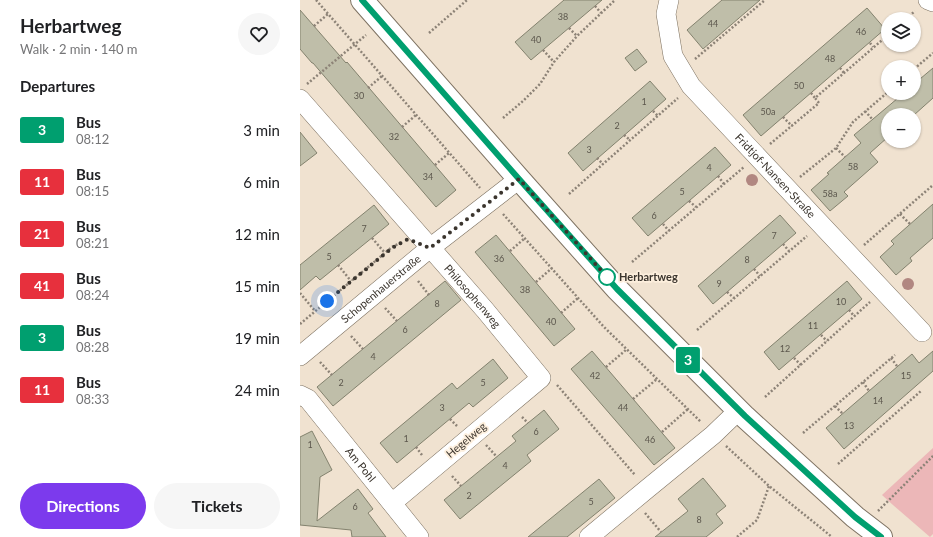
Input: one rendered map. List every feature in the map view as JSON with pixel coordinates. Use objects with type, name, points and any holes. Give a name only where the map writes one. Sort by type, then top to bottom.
[{"type":"main road","points":[[362,0],[617,289],[739,410],[850,513],[873,531]]},
{"type":"street","name":"Fridtjof-Nansen-Straße","points":[[669,0],[666,14],[673,56],[691,86],[922,332]]},
{"type":"street","name":"Philosophenweg","points":[[303,91],[430,248],[485,310],[541,378]]},
{"type":"street","name":"Schopenhauerstraße","points":[[300,356],[430,248],[519,179]]},
{"type":"street","name":"Hegelweg","points":[[392,503],[541,378]]},
{"type":"street","name":"Am Pohl","points":[[300,395],[308,399],[419,537]]},
{"type":"street","points":[[589,537],[713,435],[739,410]]},
{"type":"path","points":[[316,0],[449,153],[604,327],[713,435],[769,486],[832,537]]},
{"type":"path","points":[[429,33],[467,0]]},
{"type":"path","points":[[503,118],[540,84],[554,62],[576,36],[615,0]]},
{"type":"path","points":[[694,60],[758,3],[765,0]]},
{"type":"path","points":[[915,12],[926,4]]},
{"type":"path","points":[[595,6],[601,12]]},
{"type":"path","points":[[314,26],[328,14]]},
{"type":"path","points":[[303,91],[354,44],[381,22]]},
{"type":"path","points":[[569,28],[576,36]]},
{"type":"path","points":[[815,98],[881,41]]},
{"type":"path","points":[[870,43],[873,47]]},
{"type":"path","points":[[543,50],[554,62]]},
{"type":"path","points":[[921,63],[933,53]]},
{"type":"path","points":[[840,68],[844,73]]},
{"type":"path","points":[[368,88],[382,76]]},
{"type":"path","points":[[769,145],[819,103],[810,93]]},
{"type":"path","points":[[568,194],[679,97]]},
{"type":"path","points":[[795,181],[836,148],[853,122],[881,98]]},
{"type":"path","points":[[653,111],[658,116]]},
{"type":"path","points":[[865,111],[873,120]]},
{"type":"path","points":[[402,127],[416,115]]},
{"type":"path","points":[[783,117],[792,126]]},
{"type":"path","points":[[624,135],[630,140]]},
{"type":"path","points":[[836,148],[845,157]]},
{"type":"path","points":[[435,165],[449,153]]},
{"type":"path","points":[[597,158],[603,164]]},
{"type":"path","points":[[632,262],[745,166]]},
{"type":"path","points":[[718,176],[724,184]]},
{"type":"path","points":[[860,249],[933,185]]},
{"type":"path","points":[[689,201],[696,208]]},
{"type":"path","points":[[900,214],[910,224]]},
{"type":"path","points":[[663,224],[669,231]]},
{"type":"path","points":[[697,330],[810,234]]},
{"type":"path","points":[[372,238],[385,253]]},
{"type":"path","points":[[510,251],[525,238]]},
{"type":"path","points":[[300,324],[392,248],[408,239],[430,248]]},
{"type":"path","points":[[782,244],[789,251]]},
{"type":"path","points":[[338,265],[351,281]]},
{"type":"path","points":[[536,282],[552,268]]},
{"type":"path","points":[[754,269],[760,276]]},
{"type":"path","points":[[300,292],[315,311]]},
{"type":"path","points":[[727,292],[734,298]]},
{"type":"path","points":[[561,312],[578,298]]},
{"type":"path","points":[[765,397],[873,299]]},
{"type":"path","points":[[849,310],[854,316]]},
{"type":"path","points":[[821,334],[827,341]]},
{"type":"path","points":[[606,367],[627,349]]},
{"type":"path","points":[[803,433],[895,355]]},
{"type":"path","points":[[794,358],[801,365]]},
{"type":"path","points":[[891,358],[897,366]]},
{"type":"path","points":[[541,378],[555,382],[640,494],[661,532]]},
{"type":"path","points":[[633,399],[657,379]]},
{"type":"path","points":[[863,382],[869,391]]},
{"type":"path","points":[[838,464],[921,391]]},
{"type":"path","points":[[835,406],[843,414]]},
{"type":"path","points":[[662,432],[688,409]]},
{"type":"path","points":[[873,531],[933,456]]},
{"type":"path","points":[[738,537],[757,520],[769,486]]},
{"type":"shaded area","points":[[933,448],[933,534],[930,537],[882,495]]},
{"type":"building","points":[[564,0],[602,0],[531,60],[515,42]]},
{"type":"building","points":[[722,0],[760,0],[703,49],[687,30]]},
{"type":"building","points":[[867,8],[881,24],[881,32],[761,136],[743,115]]},
{"type":"building","points":[[300,10],[346,63],[347,62],[456,190],[436,207],[300,49]]},
{"type":"building","points":[[637,49],[647,62],[635,71],[625,58]]},
{"type":"building","points":[[933,68],[933,98],[921,109],[886,108],[896,100],[921,100],[921,78]]},
{"type":"building","points":[[650,81],[666,99],[583,171],[568,153]]},
{"type":"building","points":[[881,112],[881,143],[870,153],[878,162],[844,192],[848,196],[830,211],[811,190],[829,174],[827,173],[861,143],[854,135]]},
{"type":"building","points":[[300,132],[317,153],[300,166]]},
{"type":"building","points":[[715,147],[731,165],[648,236],[632,218]]},
{"type":"building","points":[[933,204],[933,238],[910,258],[912,261],[896,275],[880,257],[894,244],[891,241]]},
{"type":"building","points":[[374,205],[389,224],[320,280],[316,276],[300,290],[300,265]]},
{"type":"building","points":[[780,215],[796,233],[713,304],[698,286]]},
{"type":"building","points":[[496,235],[575,329],[554,346],[475,252]]},
{"type":"building","points":[[445,281],[461,300],[333,406],[317,387]]},
{"type":"building","points":[[847,281],[862,299],[779,370],[764,352]]},
{"type":"building","points":[[592,351],[675,448],[654,465],[571,369]]},
{"type":"building","points":[[933,351],[933,371],[844,449],[826,428],[912,354],[919,363]]},
{"type":"building","points":[[493,359],[508,378],[473,407],[469,403],[397,463],[380,443],[452,383],[457,389]]},
{"type":"building","points":[[544,410],[559,429],[527,455],[531,461],[460,519],[444,500],[516,441],[512,436]]},
{"type":"building","points":[[312,431],[332,470],[320,477],[317,521],[358,489],[373,509],[368,513],[386,537],[352,537],[351,530],[300,525],[300,437]]},
{"type":"building","points":[[703,478],[726,506],[716,514],[723,523],[706,537],[655,537],[688,511],[678,499]]},
{"type":"building","points":[[599,479],[615,498],[567,537],[528,537]]},
{"type":"bus line","name":"3","points":[[362,0],[617,289],[745,416],[855,517],[881,537]]},
{"type":"place","name":"Herbartweg","points":[[607,277]]},
{"type":"route","points":[[327,301],[392,248],[408,239],[430,248],[519,179],[607,277]]}]
